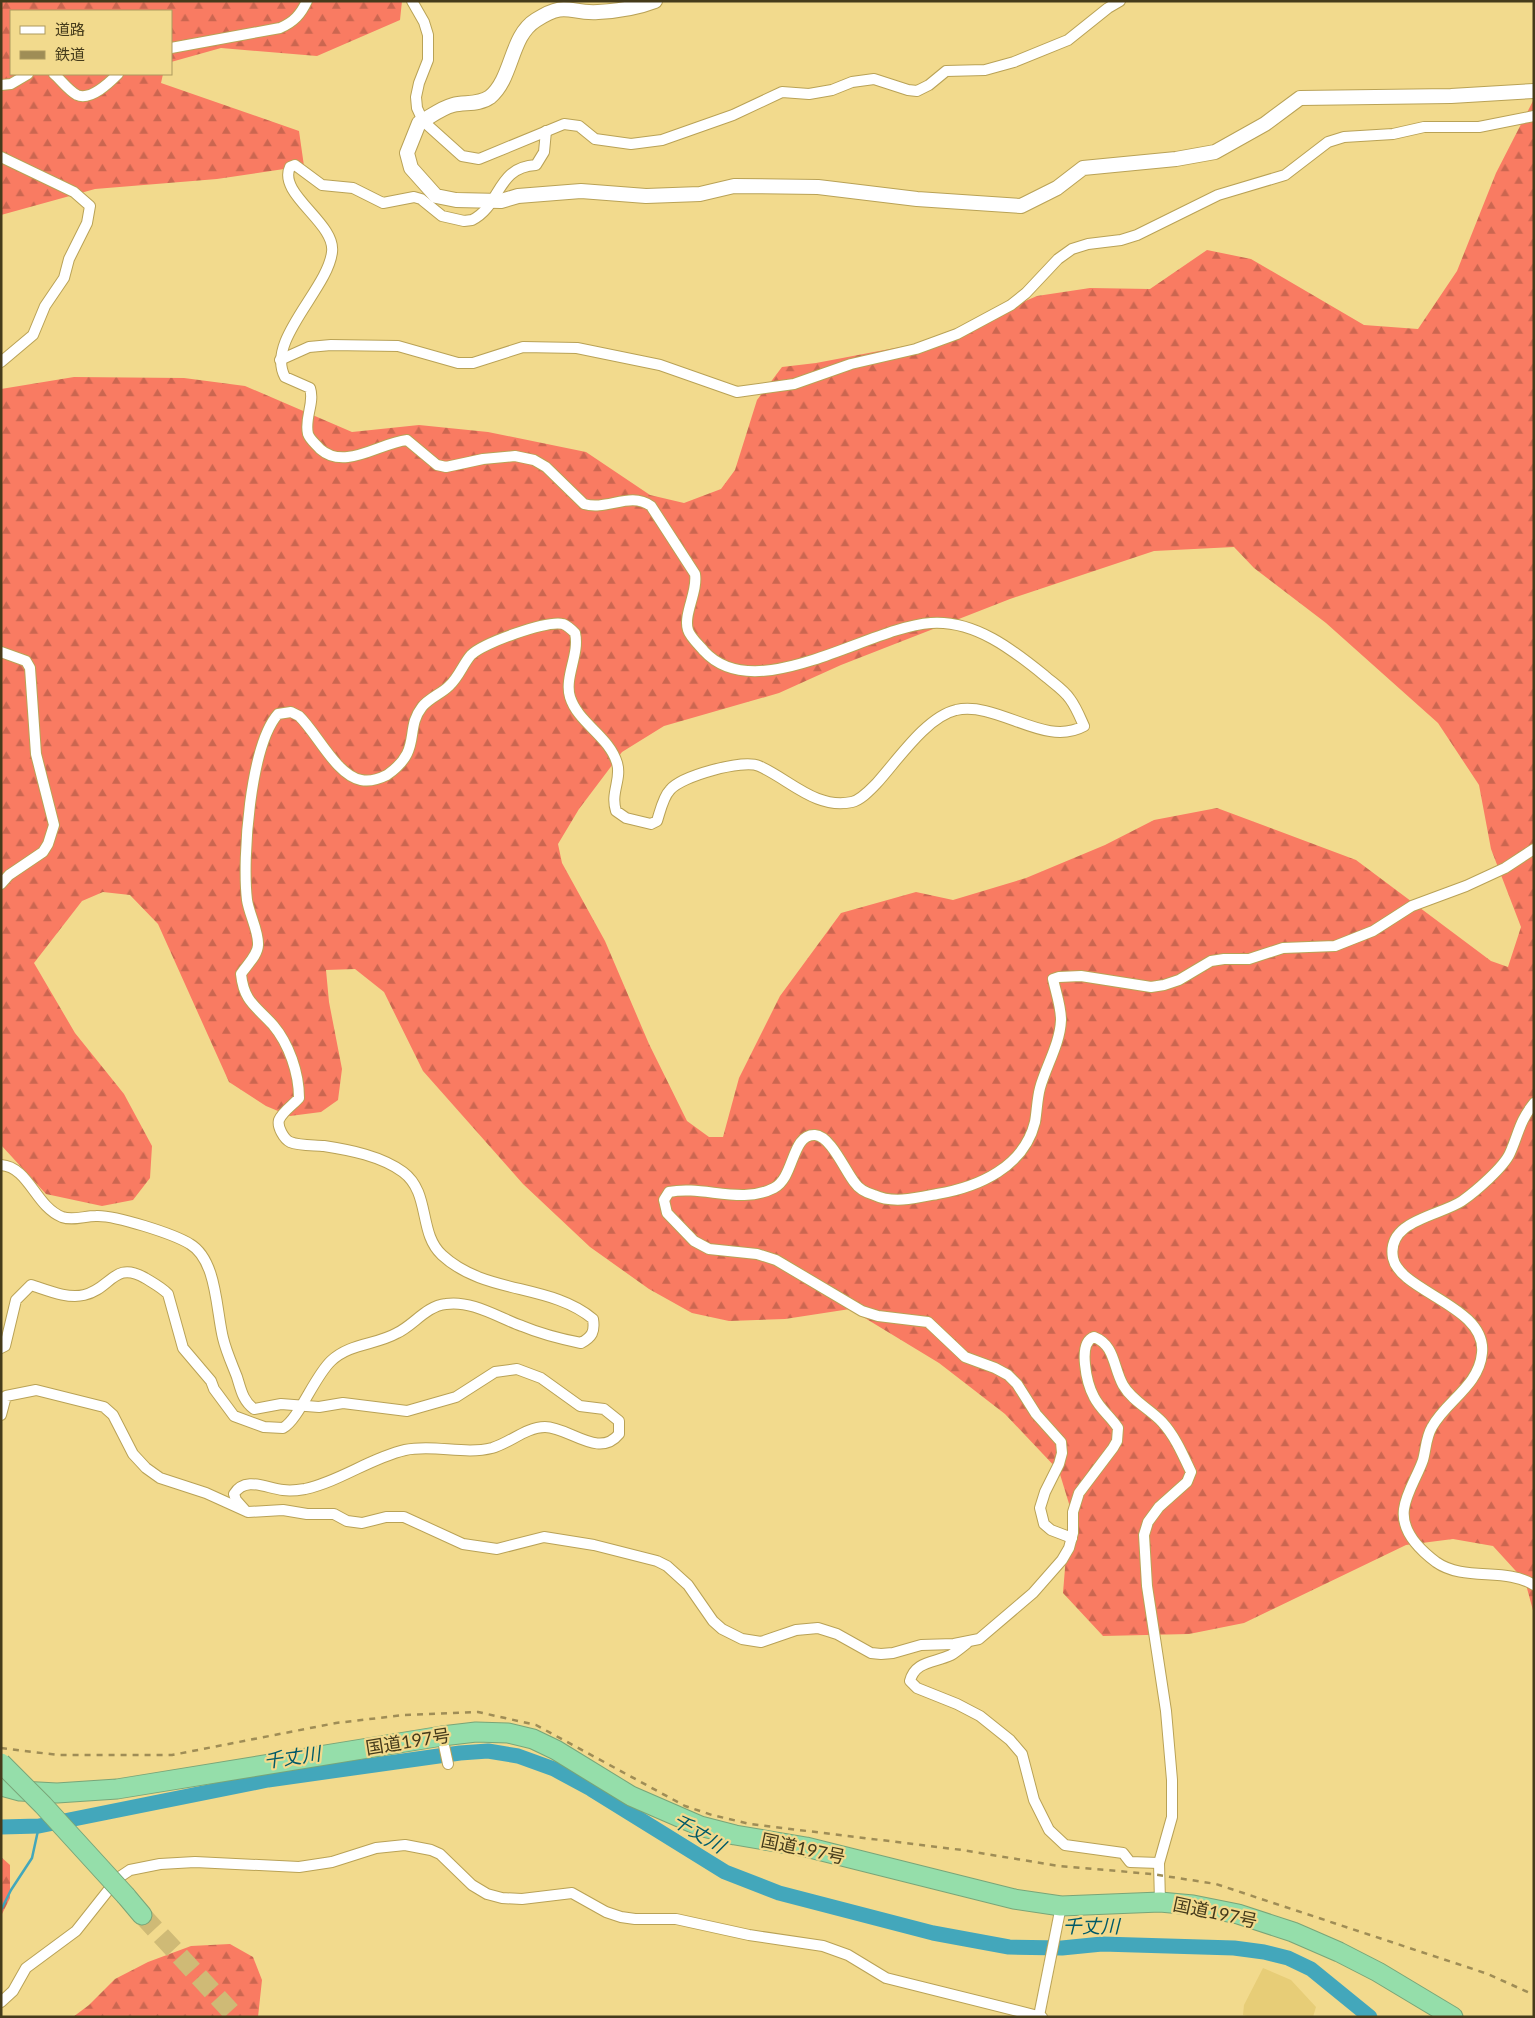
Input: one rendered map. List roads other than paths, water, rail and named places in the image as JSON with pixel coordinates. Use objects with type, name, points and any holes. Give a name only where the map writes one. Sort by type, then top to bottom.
[{"type":"highway","name":"国道197号","points":[[1,1786],[20,1791],[57,1793],[117,1789],[443,1740],[476,1732],[508,1734],[533,1739],[556,1750],[631,1796],[700,1826],[735,1835],[806,1847],[1014,1899],[1059,1915],[1160,1902],[1193,1905],[1238,1914],[1310,1939],[1378,1972],[1453,2017]]},
{"type":"highway","points":[[1,1763],[43,1805],[142,1915]]},
{"type":"street","points":[[172,48],[280,28],[294,20],[301,13],[307,1]]},
{"type":"street","points":[[412,1],[424,22],[428,35],[428,60],[416,97],[417,108],[423,121],[462,156],[469,159],[479,159],[564,124],[579,126],[595,139],[631,144],[662,140],[733,115],[782,92],[810,94],[852,82],[874,79],[917,91],[929,85],[946,71],[985,70],[1014,62],[1068,40],[1108,8],[1120,1]]},
{"type":"street","points":[[655,1],[628,9],[596,12],[561,7],[535,20],[512,56],[505,79],[489,98],[475,103],[452,105],[419,123],[407,153],[411,168],[436,196],[456,200],[490,202],[518,196],[581,191],[646,196],[700,194],[734,186],[818,187],[917,199],[1021,206],[1058,188],[1083,168],[1176,159],[1215,152],[1265,124],[1300,98],[1451,96],[1534,91]]},
{"type":"street","points":[[1,85],[11,84],[26,75]]},
{"type":"street","points":[[55,75],[76,95],[82,96],[97,91],[117,75]]},
{"type":"street","points":[[280,360],[309,347],[331,345],[398,346],[458,362],[473,364],[523,347],[577,348],[660,365],[737,392],[794,384],[851,364],[916,349],[957,334],[1010,305],[1026,293],[1058,259],[1072,250],[1088,244],[1120,240],[1137,235],[1218,195],[1285,175],[1328,142],[1344,137],[1393,134],[1424,126],[1479,127],[1534,116]]},
{"type":"street","points":[[1,1348],[4,1346],[16,1300],[31,1285],[69,1296],[82,1296],[91,1293],[123,1271],[134,1271],[168,1294],[183,1348],[211,1381],[214,1389],[234,1416],[264,1427],[283,1428],[294,1418],[300,1405],[326,1366],[346,1350],[375,1343],[398,1333],[422,1314],[446,1304],[489,1312],[553,1337],[581,1343],[590,1337],[595,1329],[593,1319],[580,1308],[559,1299],[516,1290],[479,1279],[441,1255],[428,1231],[419,1191],[403,1172],[383,1162],[349,1151],[292,1143],[282,1134],[278,1124],[279,1118],[300,1098],[299,1082],[284,1041],[273,1025],[255,1009],[243,990],[241,974],[255,955],[258,945],[247,899],[250,796],[266,735],[271,722],[278,714],[291,712],[299,716],[337,764],[349,775],[370,781],[384,776],[398,766],[407,755],[418,713],[424,704],[457,678],[470,656],[478,649],[532,628],[547,624],[562,624],[575,633],[577,642],[569,685],[570,698],[578,711],[608,744],[617,763],[617,778],[612,800],[616,811],[626,818],[651,824],[657,821],[670,789],[702,772],[734,766],[757,765],[788,784],[822,800],[838,803],[854,802],[869,791],[929,724],[943,715],[956,710],[982,710],[1060,732],[1077,730],[1084,726],[1066,694],[1022,657],[989,637],[967,628],[946,624],[930,623],[907,627],[812,660],[772,670],[741,670],[722,664],[708,656],[688,630],[688,619],[697,584],[695,574],[651,506],[637,500],[590,506],[584,504],[546,467],[534,460],[515,456],[484,459],[446,467],[437,466],[407,440],[392,442],[347,458],[334,458],[311,440],[308,434],[307,418],[312,394],[310,388],[285,377],[280,360],[295,322],[321,283],[332,254],[333,242],[328,232],[293,188],[289,179],[290,167],[295,165],[322,185],[353,188],[383,203],[393,203],[414,197],[421,199],[442,216],[449,219],[472,220],[490,202],[511,174],[522,166],[536,165],[544,152],[546,131]]},
{"type":"street","points":[[1,157],[74,192],[90,206],[91,211],[69,259],[64,278],[44,306],[34,334],[1,362]]},
{"type":"street","points":[[1,652],[26,660],[30,668],[36,754],[54,825],[48,844],[43,852],[9,875],[1,884]]},
{"type":"street","points":[[1072,1538],[1051,1530],[1044,1524],[1040,1508],[1044,1492],[1059,1464],[1062,1452],[1061,1442],[1036,1414],[1017,1384],[1008,1375],[965,1357],[928,1322],[878,1316],[862,1311],[846,1303],[793,1267],[757,1254],[708,1248],[694,1241],[667,1213],[664,1200],[669,1192],[683,1189],[732,1195],[769,1190],[782,1182],[791,1168],[800,1141],[814,1135],[822,1137],[831,1146],[855,1184],[875,1196],[890,1199],[913,1198],[941,1193],[991,1177],[1005,1168],[1019,1154],[1029,1137],[1034,1122],[1039,1090],[1055,1046],[1061,1022],[1060,1008],[1053,979],[1081,976],[1151,987],[1179,980],[1211,962],[1224,959],[1250,959],[1283,948],[1335,946],[1373,931],[1412,906],[1466,886],[1505,868],[1534,849]]},
{"type":"street","points":[[1534,1103],[1522,1118],[1510,1155],[1500,1167],[1451,1208],[1411,1223],[1402,1230],[1394,1241],[1393,1258],[1397,1268],[1410,1280],[1441,1298],[1472,1326],[1482,1347],[1478,1369],[1471,1381],[1432,1426],[1429,1433],[1423,1459],[1404,1509],[1411,1537],[1421,1549],[1446,1567],[1522,1579],[1534,1585]]},
{"type":"street","points":[[1,1166],[11,1166],[22,1174],[44,1205],[64,1218],[104,1216],[164,1233],[198,1249],[206,1264],[215,1290],[223,1338],[245,1402],[254,1410],[281,1404],[318,1407],[343,1403],[407,1411],[456,1397],[495,1372],[517,1369],[541,1378],[580,1406],[611,1412],[619,1421],[620,1427],[614,1440],[608,1443],[590,1442],[563,1430],[544,1427],[491,1448],[432,1447],[404,1450],[327,1482],[302,1489],[284,1490],[263,1484],[244,1485],[234,1494],[236,1500],[248,1512]]},
{"type":"street","points":[[1159,1863],[1130,1862],[1123,1853],[1065,1845],[1049,1830],[1034,1800],[1022,1754],[1010,1740],[980,1716],[957,1704],[917,1688],[910,1681],[912,1673],[917,1667],[951,1655],[968,1643],[988,1633],[1032,1593],[1062,1560],[1072,1538],[1073,1512],[1079,1493],[1113,1448],[1118,1434],[1118,1428],[1114,1421],[1094,1398],[1088,1379],[1085,1346],[1090,1338],[1094,1337],[1110,1350],[1118,1375],[1129,1394],[1168,1430],[1191,1472],[1186,1482],[1159,1507],[1148,1522],[1144,1535],[1147,1586],[1166,1711],[1172,1780],[1172,1817],[1159,1863],[1160,1902]]},
{"type":"street","points":[[1,1415],[6,1396],[36,1390],[104,1407],[113,1415],[133,1454],[146,1468],[160,1478],[206,1494],[248,1512],[283,1510],[307,1514],[334,1514],[347,1521],[362,1523],[386,1517],[404,1516],[463,1544],[497,1549],[544,1537],[576,1541],[657,1561],[675,1571],[688,1585],[713,1621],[732,1635],[750,1641],[771,1640],[808,1628],[828,1630],[858,1647],[881,1654],[893,1653],[921,1645],[968,1643]]},
{"type":"street","points":[[443,1740],[448,1764]]},
{"type":"street","points":[[1,2002],[13,1991],[26,1968],[76,1931],[118,1878],[130,1870],[160,1864],[195,1862],[299,1867],[332,1862],[376,1848],[405,1845],[431,1850],[440,1854],[479,1890],[495,1896],[522,1899],[572,1893],[606,1912],[620,1917],[676,1919],[749,1936],[823,1946],[848,1955],[886,1978],[1040,2016],[1059,1915]]},
{"type":"waterway","name":"千丈川","points":[[1,1827],[39,1826],[268,1780],[460,1753],[488,1751],[518,1756],[554,1769],[591,1789],[725,1872],[779,1893],[933,1933],[1009,1947],[1062,1948],[1102,1944],[1234,1948],[1264,1952],[1288,1958],[1311,1969],[1370,2017]]},
{"type":"waterway","points":[[1,1910],[11,1890],[32,1858],[39,1826]]},
{"type":"tunnel","points":[[142,1915],[236,2017]]},
{"type":"railway","points":[[1,1748],[58,1755],[172,1755],[336,1723],[404,1715],[478,1712],[536,1725],[685,1806],[712,1815],[750,1824],[962,1850],[1059,1866],[1152,1874],[1216,1884],[1488,1974],[1534,1995]]}]
